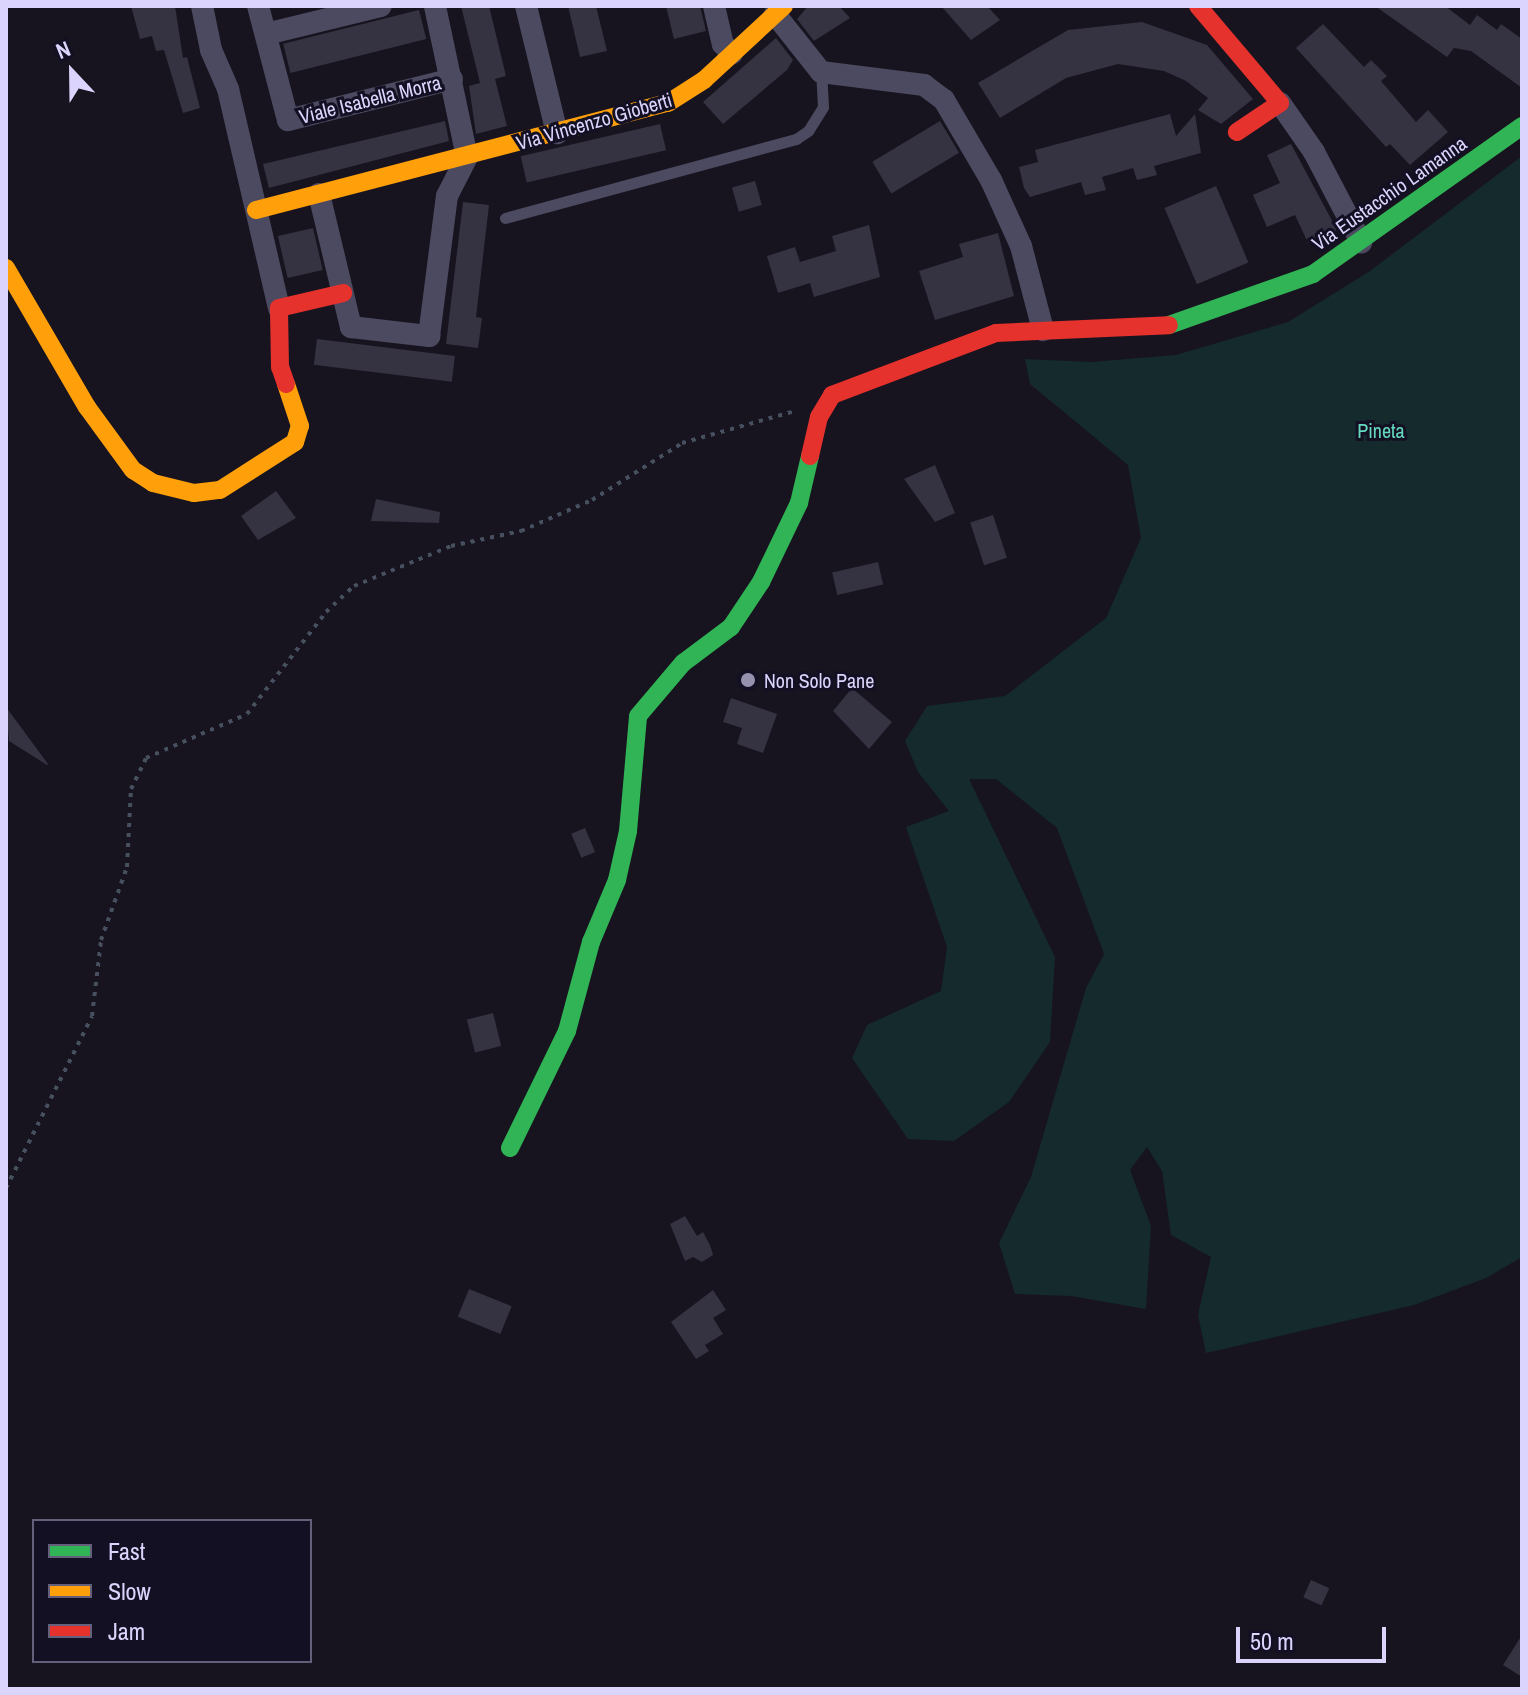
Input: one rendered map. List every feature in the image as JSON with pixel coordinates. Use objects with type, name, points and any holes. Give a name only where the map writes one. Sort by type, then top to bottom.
[{"type":"street","points":[[6,270],[87,407],[133,470],[153,483],[194,493],[233,483],[286,451],[299,434],[280,367],[279,308],[202,6]]},
{"type":"street","points":[[258,6],[266,34],[381,6]]},
{"type":"street","points":[[319,194],[351,327],[429,336],[447,196],[467,157],[435,6]]},
{"type":"street","points":[[526,6],[557,133]]},
{"type":"street","points":[[714,6],[723,44],[732,54]]},
{"type":"street","points":[[1198,6],[1280,103],[1314,152],[1361,242]]},
{"type":"street","points":[[780,10],[821,72],[924,85],[944,100],[991,180],[1021,246],[1043,330]]},
{"type":"street","name":"Via Vincenzo Gioberti","points":[[256,210],[467,157],[677,99],[780,10]]},
{"type":"street","name":"Viale Isabella Morra","points":[[266,34],[288,120],[452,79]]},
{"type":"street","points":[[1237,132],[1280,103]]},
{"type":"street","name":"Via Eustacchio Lamanna","points":[[832,395],[970,339],[1043,330],[1156,329],[1194,320],[1313,274],[1522,126]]},
{"type":"street","points":[[279,308],[343,293]]},
{"type":"street","points":[[510,1148],[567,1031],[591,942],[617,880],[628,831],[638,716],[683,663],[731,627],[761,582],[799,503],[819,417],[832,395]]},
{"type":"lane","points":[[505,218],[796,139],[808,131],[823,107],[821,72]]},
{"type":"path","points":[[6,1188],[92,1016],[101,940],[127,867],[131,789],[146,758],[247,714],[326,612],[354,586],[451,546],[521,531],[592,500],[682,443],[763,423],[832,395]]},
{"type":"path","points":[[6,1311],[6,1348]]},
{"type":"green space","name":"Pineta","points":[[1522,156],[1522,1257],[1486,1278],[1414,1305],[1206,1353],[1198,1315],[1211,1257],[1171,1235],[1162,1171],[1147,1147],[1130,1170],[1151,1226],[1146,1309],[1071,1296],[1015,1294],[999,1243],[1031,1177],[1086,988],[1104,954],[1057,828],[996,779],[969,779],[1055,957],[1050,1042],[1009,1102],[954,1141],[908,1139],[852,1058],[867,1025],[941,991],[947,947],[906,827],[949,811],[918,772],[905,741],[927,706],[1005,696],[1106,618],[1141,538],[1128,465],[1030,384],[1025,359],[1091,362],[1176,355],[1288,322],[1370,271]]},
{"type":"building","points":[[131,6],[175,6],[183,58],[187,57],[200,108],[183,113],[164,50],[156,51],[152,36],[140,39]]},
{"type":"building","points":[[461,6],[489,6],[506,76],[495,79],[507,126],[476,134],[469,86],[480,83]]},
{"type":"building","points":[[568,6],[596,6],[607,51],[580,57]]},
{"type":"building","points":[[666,6],[700,6],[706,31],[674,39]]},
{"type":"building","points":[[808,6],[839,6],[850,18],[814,41],[797,19]]},
{"type":"building","points":[[941,6],[987,6],[1000,20],[971,40]]},
{"type":"building","points":[[1375,6],[1445,6],[1470,25],[1477,15],[1497,30],[1501,24],[1522,39],[1522,88],[1471,51],[1454,48],[1447,57]]},
{"type":"building","points":[[419,10],[426,39],[290,73],[283,44]]},
{"type":"building","points":[[1142,22],[1207,45],[1253,99],[1221,124],[1198,110],[1208,98],[1186,81],[1164,71],[1118,64],[1066,78],[1000,118],[978,83],[1068,30]]},
{"type":"building","points":[[1323,24],[1364,67],[1371,60],[1387,76],[1381,81],[1416,122],[1428,110],[1448,132],[1410,165],[1390,144],[1386,147],[1296,48]]},
{"type":"building","points":[[776,38],[793,60],[787,70],[723,124],[703,102]]},
{"type":"building","points":[[1170,114],[1176,136],[1195,114],[1201,153],[1154,166],[1157,175],[1137,180],[1133,168],[1102,177],[1106,190],[1085,195],[1081,182],[1030,197],[1024,188],[1019,167],[1038,162],[1035,150]]},
{"type":"building","points":[[445,121],[449,141],[269,188],[263,164]]},
{"type":"building","points":[[940,121],[959,153],[891,193],[872,162]]},
{"type":"building","points":[[660,124],[666,150],[527,182],[521,156]]},
{"type":"building","points":[[1291,144],[1337,230],[1308,243],[1295,215],[1267,227],[1253,195],[1280,183],[1267,155]]},
{"type":"building","points":[[755,181],[762,205],[739,212],[732,188]]},
{"type":"building","points":[[1216,186],[1248,262],[1197,284],[1164,208]]},
{"type":"building","points":[[463,202],[489,205],[476,317],[482,318],[478,348],[446,344]]},
{"type":"building","points":[[869,225],[880,277],[814,297],[810,283],[778,293],[767,256],[795,247],[800,262],[836,251],[832,236]]},
{"type":"building","points":[[313,228],[323,270],[288,278],[278,236]]},
{"type":"building","points":[[998,233],[1014,296],[935,320],[919,271],[963,257],[959,244]]},
{"type":"building","points":[[317,339],[455,356],[452,382],[314,365]]},
{"type":"building","points":[[935,465],[955,513],[935,522],[904,479]]},
{"type":"building","points":[[276,491],[296,518],[258,540],[241,516]]},
{"type":"building","points":[[376,499],[440,512],[439,523],[371,521]]},
{"type":"building","points":[[993,515],[1007,558],[984,565],[970,522]]},
{"type":"building","points":[[878,562],[883,584],[837,595],[832,573]]},
{"type":"building","points":[[852,688],[892,722],[869,749],[833,711]]},
{"type":"building","points":[[731,698],[777,714],[763,753],[737,744],[742,728],[723,722]]},
{"type":"building","points":[[6,707],[48,764],[47,765],[9,741]]},
{"type":"building","points":[[585,828],[595,852],[581,858],[571,834]]},
{"type":"building","points":[[493,1013],[501,1046],[475,1053],[467,1020]]},
{"type":"building","points":[[685,1216],[697,1236],[703,1232],[710,1245],[713,1255],[702,1262],[693,1257],[685,1261],[670,1224]]},
{"type":"building","points":[[469,1289],[512,1306],[500,1334],[458,1317]]},
{"type":"building","points":[[713,1290],[726,1310],[713,1318],[723,1334],[705,1345],[709,1351],[696,1359],[671,1322]]},
{"type":"building","points":[[1311,1580],[1329,1588],[1322,1605],[1303,1597]]},
{"type":"building","points":[[1522,1635],[1522,1677],[1503,1665]]},
{"type":"traffic: fast","points":[[1169,325],[1313,274],[1522,126]]},
{"type":"traffic: fast","points":[[510,1148],[567,1031],[591,942],[617,880],[628,831],[638,716],[683,663],[731,627],[761,582],[799,503],[810,456]]},
{"type":"traffic: slow","points":[[256,210],[668,103],[704,80],[784,6]]},
{"type":"traffic: slow","points":[[6,268],[87,407],[133,470],[153,483],[194,493],[220,490],[295,442],[300,426],[286,384]]},
{"type":"traffic: jam","points":[[1198,6],[1280,103],[1237,132]]},
{"type":"traffic: jam","points":[[286,384],[280,367],[279,308],[343,293]]},
{"type":"traffic: jam","points":[[810,456],[819,417],[832,395],[996,333],[1169,325]]},
{"type":"place","name":"Non Solo Pane","points":[[748,680]]}]
